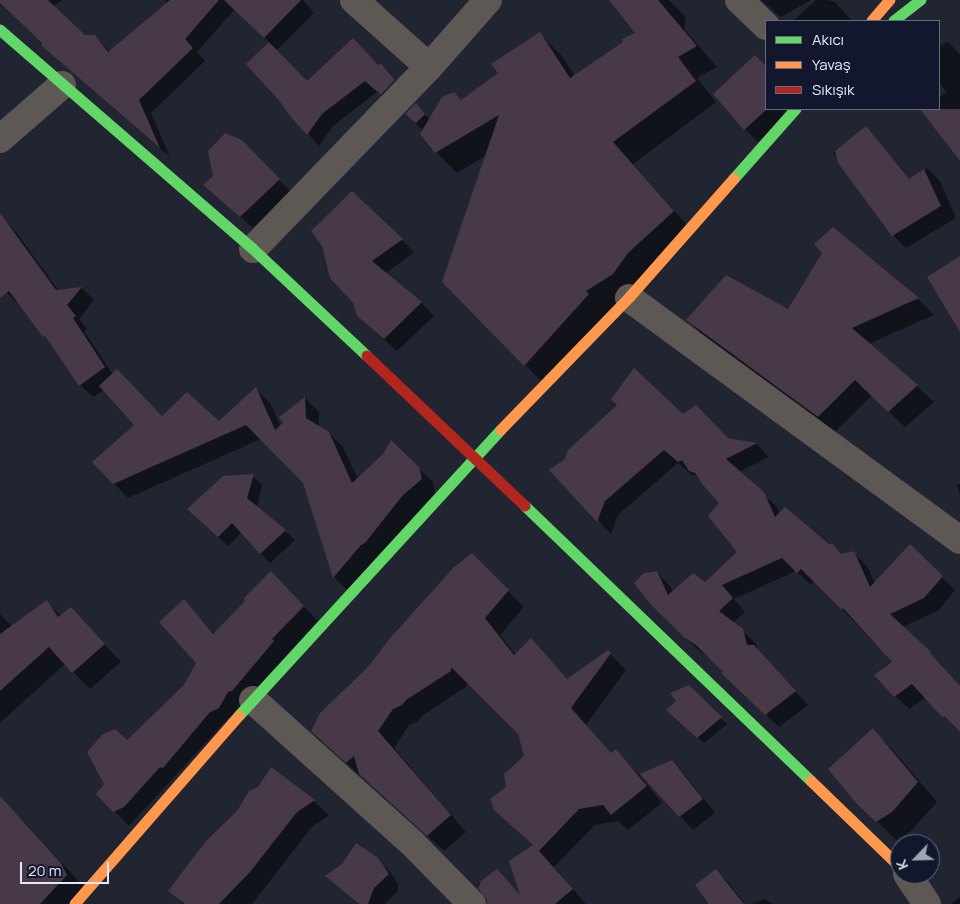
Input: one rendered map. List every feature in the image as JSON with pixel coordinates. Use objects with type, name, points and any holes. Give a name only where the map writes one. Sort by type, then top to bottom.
[{"type":"street","points":[[354,0],[429,67]]},
{"type":"street","points":[[253,249],[429,67],[488,0]]},
{"type":"street","points":[[740,0],[765,25]]},
{"type":"street","points":[[873,20],[890,0]]},
{"type":"street","points":[[895,20],[921,0]]},
{"type":"street","points":[[0,30],[253,249],[475,458],[890,857]]},
{"type":"street","points":[[0,140],[62,85]]},
{"type":"street","points":[[75,904],[253,700],[475,458],[629,298],[795,110]]},
{"type":"street","points":[[629,298],[960,540]]},
{"type":"street","points":[[253,700],[412,843],[472,904]]},
{"type":"street","points":[[914,884],[927,904]]},
{"type":"building","points":[[0,0],[48,0],[85,35],[95,35],[108,52],[170,0],[219,0],[185,39],[193,48],[139,100],[160,148],[42,46],[42,43],[0,3]]},
{"type":"building","points":[[224,0],[301,0],[264,38]]},
{"type":"building","points":[[609,0],[658,0],[697,46],[678,57],[696,81],[613,142],[674,211],[628,253],[613,274],[586,291],[589,294],[524,366],[442,282],[499,115],[435,153],[420,134],[442,97],[454,92],[461,100],[498,73],[491,64],[540,32],[570,78],[623,42],[622,39],[635,33]]},
{"type":"building","points":[[353,38],[395,80],[381,95],[365,81],[322,114],[307,135],[246,64],[269,42],[307,81]]},
{"type":"building","points":[[755,55],[765,65],[766,110],[744,130],[713,94]]},
{"type":"building","points":[[416,103],[425,114],[416,123],[405,114]]},
{"type":"building","points":[[960,109],[960,161],[921,110]]},
{"type":"building","points":[[866,126],[909,179],[924,169],[941,206],[892,236],[838,163],[835,151]]},
{"type":"building","points":[[225,133],[242,140],[280,179],[240,217],[203,185],[213,176],[208,151]]},
{"type":"building","points":[[352,191],[403,239],[372,261],[422,302],[384,339],[357,316],[353,303],[330,278],[322,246],[311,231]]},
{"type":"building","points":[[0,213],[56,290],[82,287],[67,305],[76,316],[73,318],[105,367],[79,386],[45,336],[43,337],[9,291],[0,298]]},
{"type":"building","points":[[833,227],[919,298],[852,328],[918,385],[888,412],[855,380],[818,417],[686,320],[726,275],[788,309],[822,253],[814,244]]},
{"type":"building","points":[[960,256],[960,332],[927,277]]},
{"type":"building","points":[[634,368],[683,414],[696,405],[728,438],[757,443],[726,459],[764,492],[775,517],[785,507],[830,545],[832,543],[841,554],[854,551],[870,587],[910,544],[943,576],[924,598],[890,614],[931,652],[960,686],[960,732],[944,716],[943,718],[912,684],[894,697],[874,675],[892,662],[843,608],[842,610],[801,569],[797,573],[782,558],[722,585],[733,598],[719,611],[743,629],[747,645],[754,645],[796,691],[765,715],[721,673],[723,672],[697,646],[684,637],[651,605],[634,583],[644,573],[657,571],[668,595],[693,573],[705,582],[737,552],[708,516],[719,503],[695,473],[689,471],[682,460],[678,462],[664,450],[605,501],[597,522],[549,470],[565,459],[568,450],[617,405],[611,399]]},
{"type":"building","points":[[117,369],[162,416],[187,392],[219,421],[256,387],[275,430],[283,423],[279,417],[305,397],[306,418],[329,432],[352,483],[383,454],[391,440],[419,467],[422,479],[403,495],[365,543],[361,545],[333,578],[303,483],[246,425],[113,484],[92,462],[134,425],[99,386]]},
{"type":"building","points":[[254,474],[247,498],[286,530],[260,554],[232,523],[218,537],[187,509],[223,476]]},
{"type":"building","points":[[472,553],[509,590],[485,618],[514,655],[531,638],[567,679],[608,650],[611,653],[571,708],[611,753],[616,749],[647,786],[611,815],[603,805],[579,809],[539,851],[573,889],[555,904],[487,904],[487,900],[478,888],[481,881],[497,869],[520,895],[509,861],[533,845],[494,810],[490,799],[506,787],[504,774],[524,756],[518,734],[451,667],[451,671],[406,700],[402,705],[393,709],[378,731],[451,815],[427,836],[359,774],[354,756],[346,763],[311,731],[320,713],[368,667],[391,637],[454,567]]},
{"type":"building","points":[[271,571],[304,606],[272,639],[274,641],[232,691],[228,692],[219,708],[210,712],[163,768],[160,767],[124,807],[113,812],[96,794],[104,784],[87,752],[103,734],[115,729],[127,740],[184,685],[196,663],[159,622],[184,599],[213,634],[245,601],[244,598]]},
{"type":"building","points":[[47,600],[58,617],[71,607],[105,644],[72,673],[49,647],[0,691],[0,634]]},
{"type":"building","points":[[689,685],[722,717],[697,738],[666,710],[676,701],[670,693]]},
{"type":"building","points":[[873,728],[918,782],[892,812],[876,822],[856,803],[828,769]]},
{"type":"building","points":[[672,760],[703,799],[679,817],[640,774]]},
{"type":"building","points":[[271,767],[315,800],[297,812],[250,872],[219,904],[185,904],[168,891],[206,841],[237,811],[249,791],[258,787]]},
{"type":"building","points":[[0,796],[61,863],[67,875],[40,904],[0,904]]},
{"type":"building","points":[[356,843],[378,858],[389,874],[374,888],[368,904],[359,904],[325,876],[342,864]]},
{"type":"building","points":[[716,869],[744,904],[709,904],[695,885]]},
{"type":"traffic: fast","points":[[895,20],[921,0]]},
{"type":"traffic: fast","points":[[0,30],[253,249],[367,356]]},
{"type":"traffic: fast","points":[[734,179],[795,110]]},
{"type":"traffic: fast","points":[[239,716],[501,430]]},
{"type":"traffic: fast","points":[[525,506],[811,781]]},
{"type":"traffic: slow","points":[[873,20],[890,0]]},
{"type":"traffic: slow","points":[[501,430],[629,298],[734,179]]},
{"type":"traffic: slow","points":[[75,904],[239,716]]},
{"type":"traffic: slow","points":[[811,781],[890,857]]},
{"type":"traffic: jam","points":[[367,356],[525,506]]}]
